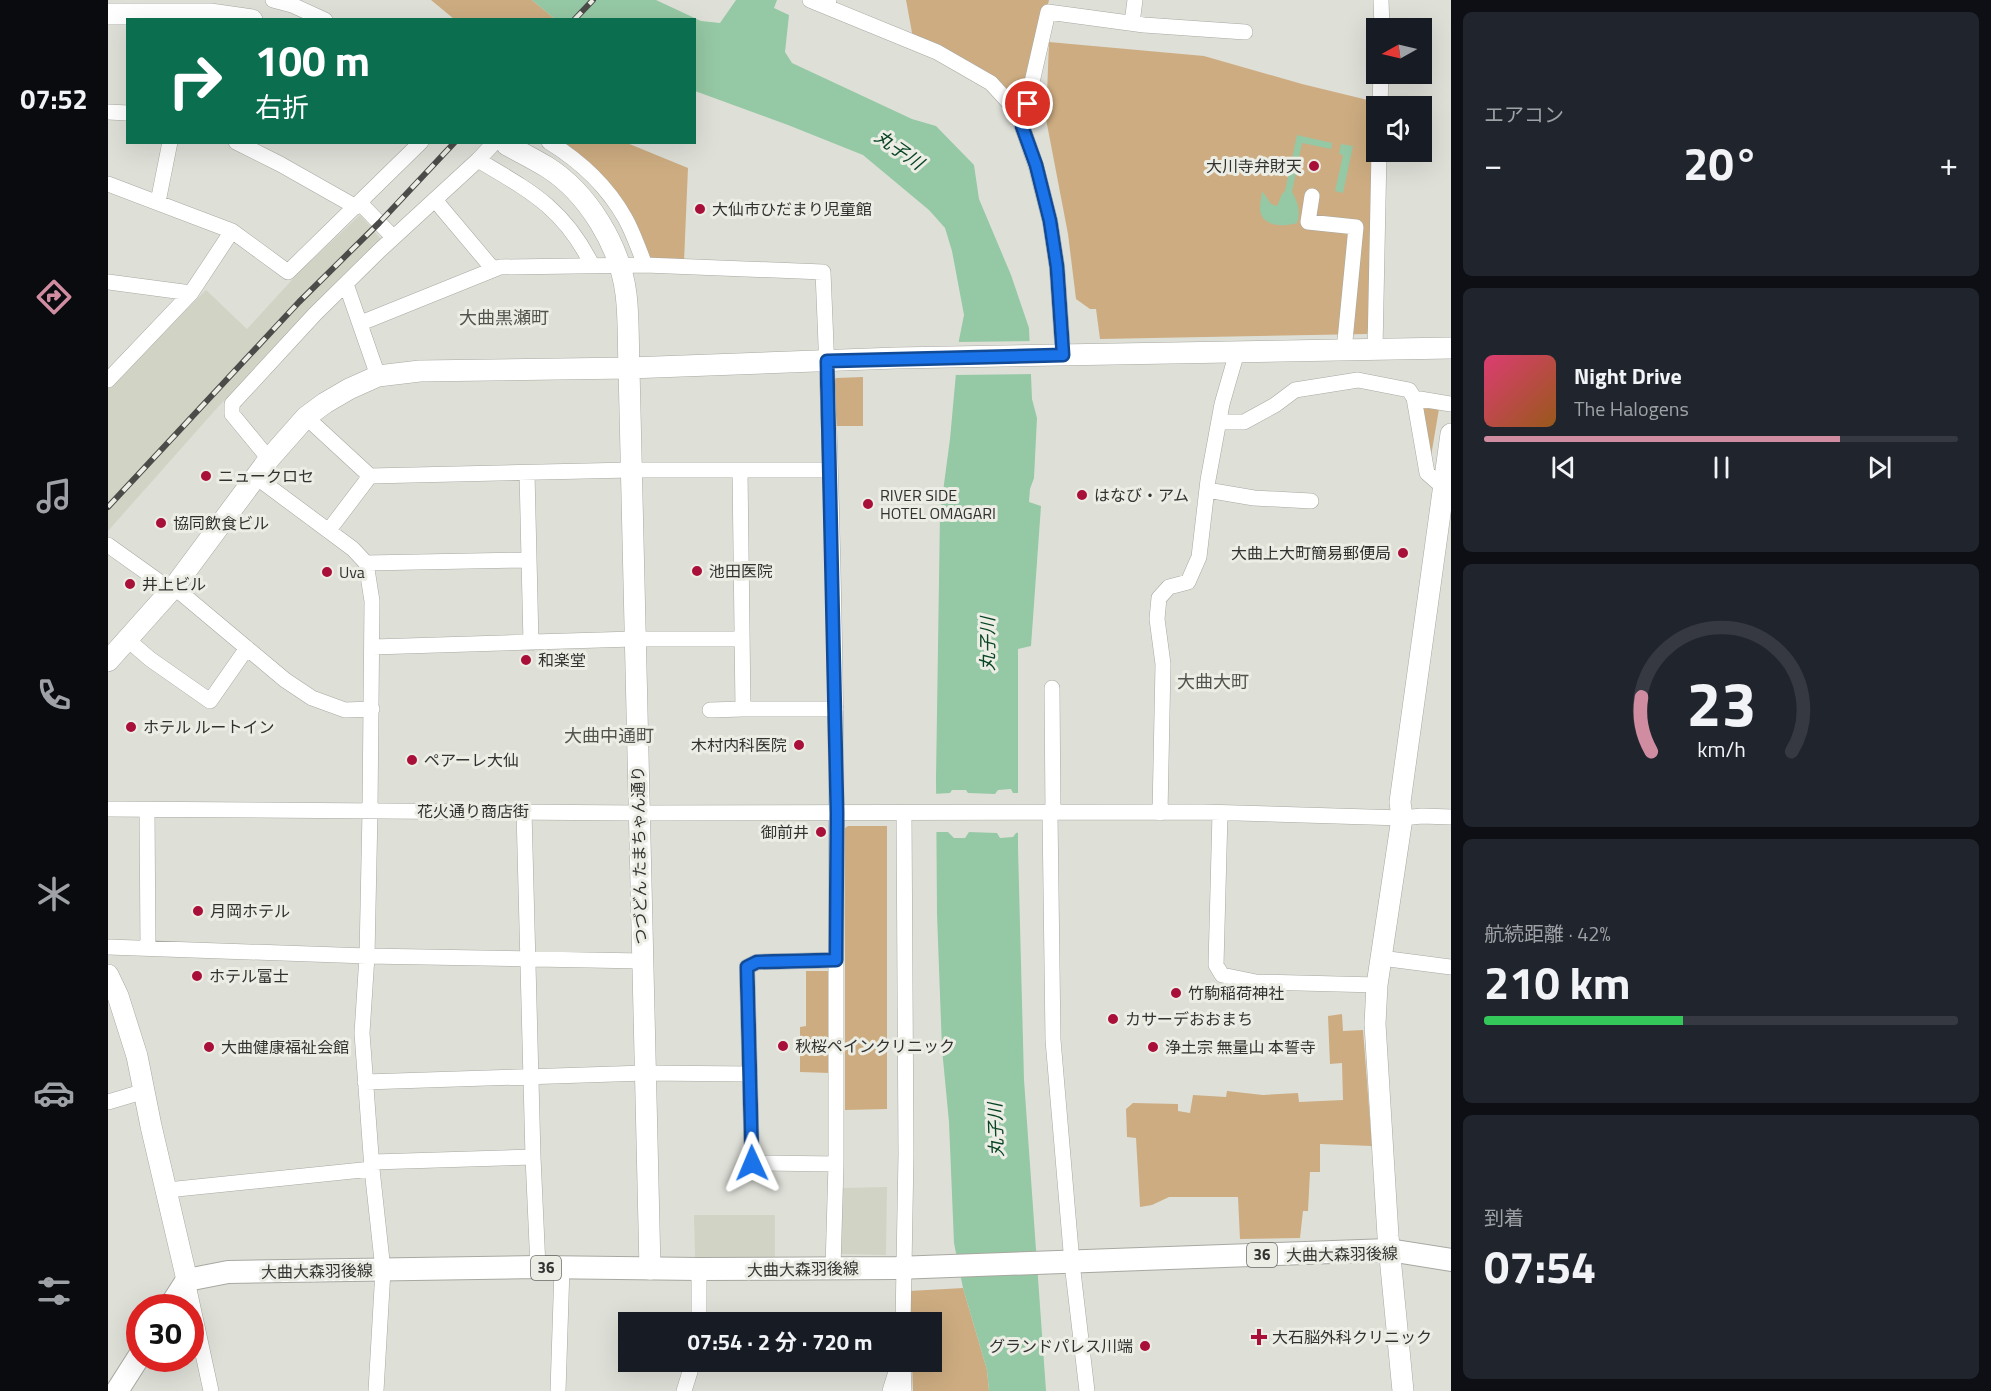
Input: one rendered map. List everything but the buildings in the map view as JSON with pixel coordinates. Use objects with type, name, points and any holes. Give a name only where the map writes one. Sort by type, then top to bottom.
[{"type":"main road","name":"大曲大森羽後線","points":[[187,1280],[228,1272],[538,1267],[906,1268],[1389,1250],[1451,1260]]},
{"type":"main road","points":[[178,1294],[187,1280]]},
{"type":"main road","points":[[117,1391],[129,1372]]},
{"type":"street","points":[[273,0],[292,5],[321,18]]},
{"type":"street","points":[[810,0],[828,3],[937,52],[991,83],[1012,106],[1036,165],[1050,221],[1057,267],[1063,355]]},
{"type":"street","points":[[1132,23],[1135,0]]},
{"type":"street","points":[[1379,1],[1381,18]]},
{"type":"street","points":[[1022,126],[1050,6],[1132,23],[1245,32]]},
{"type":"street","points":[[108,14],[210,14],[238,18]]},
{"type":"street","points":[[108,111],[126,114]]},
{"type":"street","points":[[158,202],[170,144]]},
{"type":"street","points":[[240,144],[358,205],[393,237]]},
{"type":"street","points":[[108,184],[232,231],[288,272],[419,144]]},
{"type":"street","points":[[269,459],[232,414],[232,404],[315,314],[393,237],[478,160],[501,144]]},
{"type":"street","name":"つづどん たまちゃん通り","points":[[501,144],[549,168],[582,200],[610,238],[626,294],[650,1269]]},
{"type":"street","points":[[552,144],[588,171],[603,187],[626,219],[645,266]]},
{"type":"street","points":[[478,160],[525,187],[547,204],[568,225],[583,246],[592,265]]},
{"type":"street","points":[[1375,350],[1379,162]]},
{"type":"street","points":[[1312,196],[1308,222],[1356,227],[1344,351]]},
{"type":"street","points":[[435,200],[493,269]]},
{"type":"street","points":[[108,380],[191,293],[232,231]]},
{"type":"street","points":[[361,323],[500,267],[592,265],[823,272],[836,709],[836,1164],[833,1269]]},
{"type":"street","points":[[108,282],[191,293]]},
{"type":"street","points":[[346,284],[378,376]]},
{"type":"street","points":[[109,657],[128,640],[172,588],[269,459],[306,417],[341,394],[378,376],[420,371],[629,368],[918,358],[1451,348]]},
{"type":"street","points":[[1160,813],[1163,664],[1156,619],[1159,598],[1168,587],[1188,582],[1199,557],[1207,490],[1219,422],[1237,352]]},
{"type":"street","points":[[1219,422],[1244,422],[1275,405],[1295,390],[1358,380],[1409,390],[1414,398],[1427,473],[1444,488]]},
{"type":"street","points":[[1414,398],[1451,404]]},
{"type":"street","points":[[306,417],[370,476],[631,470],[830,470]]},
{"type":"street","points":[[1403,1391],[1389,1250],[1376,1035],[1377,985],[1402,818],[1400,802],[1451,434]]},
{"type":"street","points":[[740,470],[743,709]]},
{"type":"street","points":[[527,473],[531,644]]},
{"type":"street","points":[[329,530],[370,476]]},
{"type":"street","points":[[256,477],[353,549],[366,563],[372,601],[367,956],[362,1033],[384,1270],[376,1391]]},
{"type":"street","points":[[1207,490],[1254,498],[1311,501]]},
{"type":"street","points":[[108,545],[172,588],[285,680],[312,698],[345,710],[372,709]]},
{"type":"street","points":[[366,563],[528,560]]},
{"type":"street","points":[[373,647],[531,644],[634,639],[741,639]]},
{"type":"street","points":[[128,640],[150,659],[210,701],[248,648]]},
{"type":"street","points":[[1052,688],[1053,1040],[1072,1263],[1087,1391]]},
{"type":"street","points":[[710,710],[836,709]]},
{"type":"street","name":"花火通り商店街","points":[[108,809],[907,814],[1220,813],[1402,818],[1451,817]]},
{"type":"street","points":[[147,810],[148,948]]},
{"type":"street","points":[[524,811],[532,1157],[538,1267]]},
{"type":"street","points":[[1220,813],[1216,965],[1222,975],[1256,982],[1377,985]]},
{"type":"street","points":[[904,1312],[906,1268],[907,814]]},
{"type":"street","points":[[108,947],[367,956],[642,961]]},
{"type":"street","points":[[1381,958],[1451,968]]},
{"type":"street","points":[[836,960],[757,962],[747,967],[752,1163],[836,1164]]},
{"type":"street","points":[[108,975],[118,996],[134,1046],[211,1391]]},
{"type":"street","points":[[365,1082],[645,1073],[750,1074]]},
{"type":"street","points":[[108,1102],[145,1091]]},
{"type":"street","points":[[167,1190],[373,1166],[532,1157]]},
{"type":"street","points":[[558,1391],[562,1268]]},
{"type":"street","points":[[699,1269],[699,1312]]},
{"type":"street","points":[[684,1391],[690,1372]]},
{"type":"street","points":[[890,1391],[897,1372]]},
{"type":"street","points":[[902,1372],[904,1391]]},
{"type":"shaded area","points":[[431,0],[532,0],[554,18],[453,18]]},
{"type":"shaded area","points":[[906,0],[1049,0],[1023,104],[994,78],[913,38]]},
{"type":"shaded area","points":[[1049,42],[1204,56],[1366,100],[1366,162],[1374,162],[1367,334],[1100,339],[1096,309],[1090,309],[1076,299],[1068,234],[1046,119]]},
{"type":"shaded area","points":[[559,144],[629,144],[688,168],[684,262],[651,260]]},
{"type":"shaded area","points":[[360,215],[381,239],[218,407],[108,531],[108,387],[206,290],[247,329],[301,270]]},
{"type":"shaded area","points":[[863,377],[863,426],[834,426],[832,383],[836,378]]},
{"type":"shaded area","points":[[1421,408],[1439,409],[1430,462]]},
{"type":"shaded area","points":[[848,826],[887,826],[887,1109],[845,1110],[845,828]]},
{"type":"shaded area","points":[[806,971],[830,971],[830,1073],[800,1072],[800,1027],[806,1026]]},
{"type":"shaded area","points":[[1342,1014],[1343,1031],[1363,1030],[1372,1146],[1320,1144],[1320,1172],[1310,1172],[1308,1211],[1303,1211],[1300,1238],[1240,1239],[1238,1197],[1169,1197],[1152,1205],[1140,1207],[1136,1138],[1127,1137],[1126,1109],[1133,1103],[1178,1104],[1178,1111],[1190,1113],[1193,1095],[1226,1097],[1227,1091],[1263,1095],[1298,1093],[1299,1102],[1343,1100],[1342,1063],[1330,1064],[1328,1016]]},
{"type":"shaded area","points":[[887,1187],[886,1255],[841,1254],[840,1188]]},
{"type":"shaded area","points":[[694,1215],[775,1215],[775,1257],[695,1258]]},
{"type":"shaded area","points":[[963,1288],[987,1370],[989,1391],[913,1391],[912,1372],[942,1372],[942,1312],[910,1312],[909,1291]]},
{"type":"water","points":[[532,0],[656,0],[695,18],[554,18]]},
{"type":"water","name":"丸子川","points":[[736,0],[777,0],[774,8],[789,15],[785,52],[792,63],[912,119],[936,126],[974,165],[979,199],[1011,275],[1029,328],[1032,399],[1037,418],[1034,478],[1029,502],[1041,506],[1031,646],[1018,649],[1018,847],[1024,1080],[1046,1391],[989,1391],[987,1370],[963,1288],[954,1243],[949,1122],[942,1049],[937,914],[936,779],[940,514],[959,340],[964,315],[952,251],[945,228],[929,210],[863,155],[696,91],[696,19],[720,23]]},
{"type":"water","points":[[1297,135],[1332,143],[1331,149],[1302,143],[1292,192],[1298,207],[1297,223],[1274,224],[1261,215],[1262,193],[1271,204],[1277,206],[1285,191]]},
{"type":"water","points":[[1341,144],[1353,146],[1343,193],[1335,191],[1343,155],[1339,154]]},
{"type":"pier","points":[[1032,341],[1034,374],[953,375],[956,342]]},
{"type":"pier","points":[[1011,789],[1013,793],[1021,793],[1021,832],[1016,833],[1013,837],[1000,838],[997,833],[969,832],[965,838],[954,838],[948,832],[934,832],[933,794],[966,790],[968,793],[995,794],[998,790]]},
{"type":"railway","points":[[576,18],[593,0]]},
{"type":"railway","points":[[108,507],[299,302],[379,223],[453,144]]},
{"type":"place","name":"大川寺弁財天","points":[[1314,166]]},
{"type":"place","name":"大仙市ひだまり児童館","points":[[700,209]]},
{"type":"place","name":"ニュークロセ","points":[[206,476]]},
{"type":"place","name":"はなび・アム","points":[[1082,495]]},
{"type":"place","name":"RIVER SIDE HOTEL OMAGARI","points":[[868,504]]},
{"type":"place","name":"協同飲食ビル","points":[[161,523]]},
{"type":"place","name":"大曲上大町簡易郵便局","points":[[1403,553]]},
{"type":"place","name":"池田医院","points":[[697,571]]},
{"type":"place","name":"Uva","points":[[327,572]]},
{"type":"place","name":"井上ビル","points":[[130,584]]},
{"type":"place","name":"和楽堂","points":[[526,660]]},
{"type":"place","name":"ホテル ルートイン","points":[[131,727]]},
{"type":"place","name":"木村内科医院","points":[[799,745]]},
{"type":"place","name":"ペアーレ大仙","points":[[412,760]]},
{"type":"place","name":"御前井","points":[[821,832]]},
{"type":"place","name":"月岡ホテル","points":[[198,911]]},
{"type":"place","name":"ホテル富士","points":[[197,976]]},
{"type":"place","name":"竹駒稲荷神社","points":[[1176,993]]},
{"type":"place","name":"カサーデおおまち","points":[[1113,1019]]},
{"type":"place","name":"秋桜ペインクリニック","points":[[783,1046]]},
{"type":"place","name":"大曲健康福祉会館","points":[[209,1047]]},
{"type":"place","name":"浄土宗 無量山 本誓寺","points":[[1153,1047]]},
{"type":"place","name":"大石脳外科クリニック","points":[[1259,1337]]},
{"type":"place","name":"グランドパレス川端","points":[[1145,1346]]},
{"type":"district","name":"大曲黒瀬町","points":[[504,318]]},
{"type":"district","name":"大曲大町","points":[[1213,682]]},
{"type":"district","name":"大曲中通町","points":[[609,736]]},
{"type":"route","points":[[752,1163],[747,967],[757,962],[836,960],[837,813],[827,361],[1063,355],[1057,267],[1050,221],[1036,165],[1022,126],[1028,104]]}]
